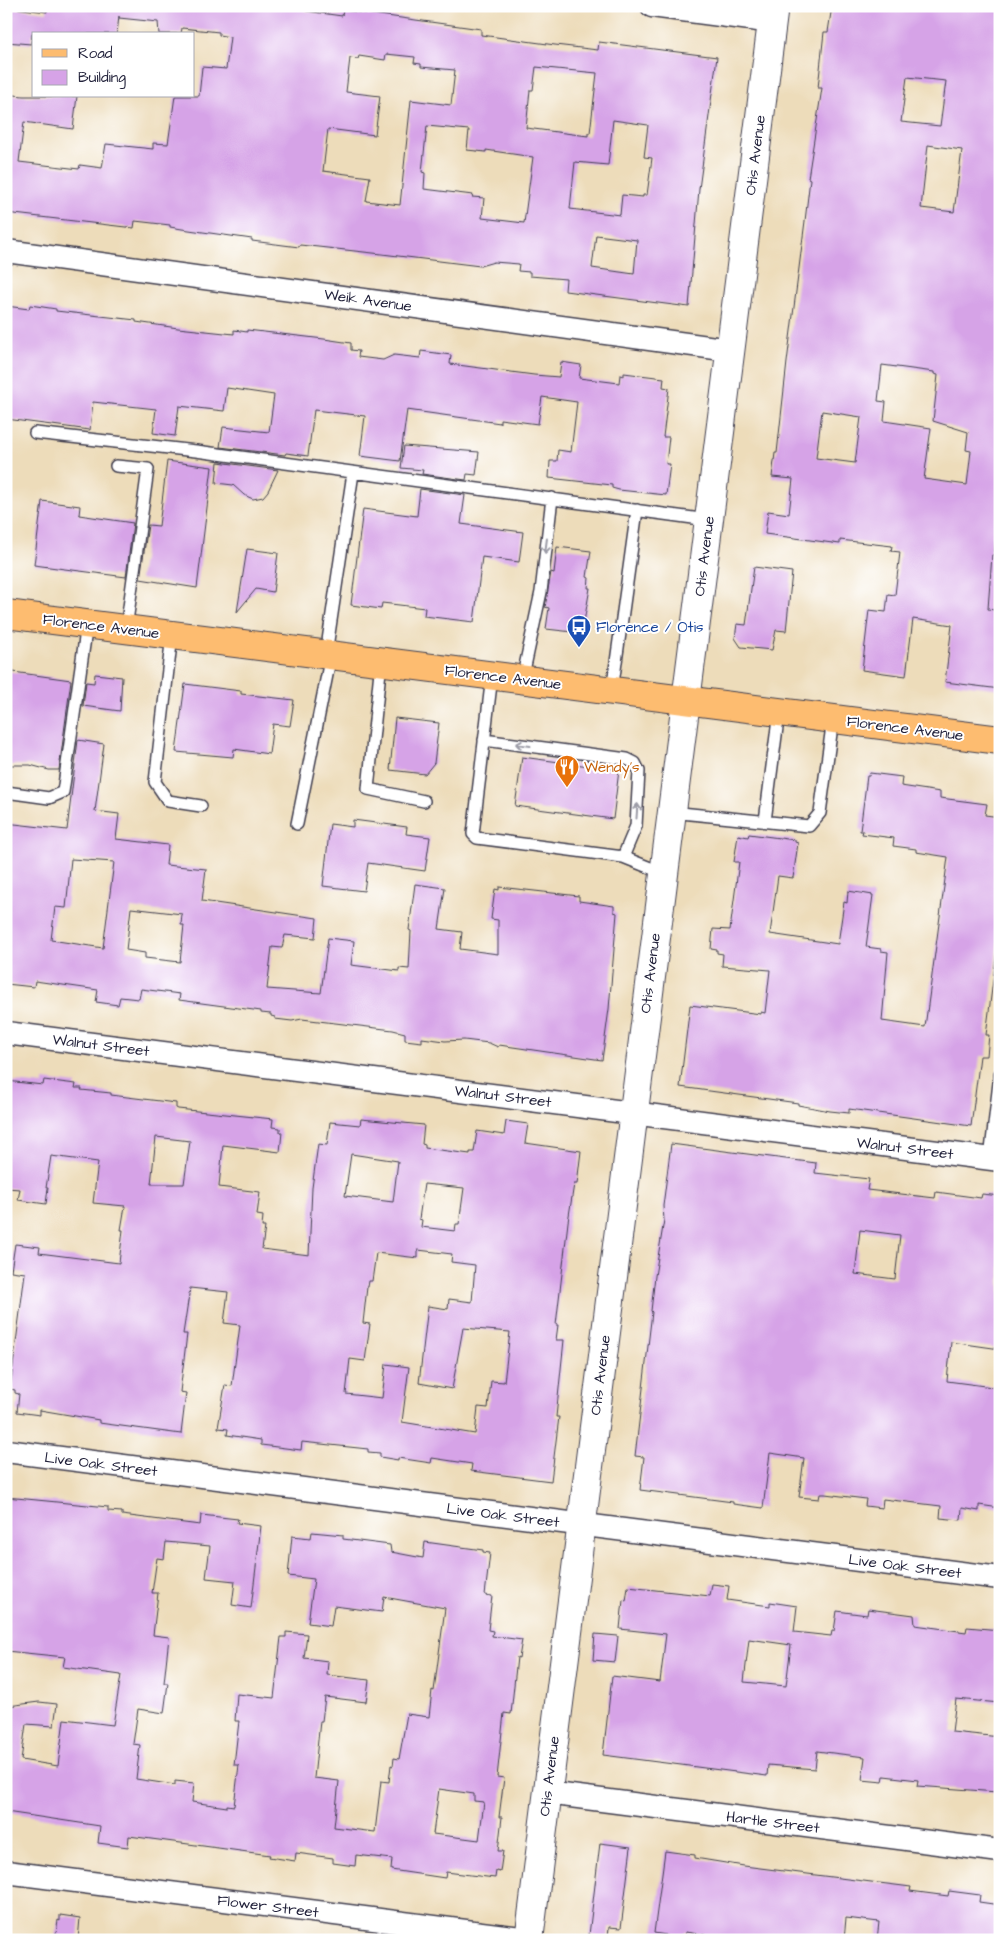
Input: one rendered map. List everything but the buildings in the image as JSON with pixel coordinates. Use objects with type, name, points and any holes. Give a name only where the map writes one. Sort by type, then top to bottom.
[{"type":"main road","name":"Florence Avenue","points":[[6,614],[1000,740]]},
{"type":"street","points":[[652,6],[773,14]]},
{"type":"street","name":"Otis Avenue","points":[[529,1940],[773,14]]},
{"type":"street","name":"Weik Avenue","points":[[6,250],[730,350]]},
{"type":"street","name":"Walnut Street","points":[[6,1033],[995,1159]]},
{"type":"street","name":"Live Oak Street","points":[[6,1451],[1000,1578]]},
{"type":"street","name":"Hartle Street","points":[[547,1793],[1000,1851]]},
{"type":"street","name":"Flower Street","points":[[6,1872],[529,1940]]},
{"type":"lane","points":[[35,434],[196,451],[708,520]]},
{"type":"lane","points":[[116,466],[148,469],[126,629]]},
{"type":"lane","points":[[297,824],[328,655],[353,473]]},
{"type":"lane","points":[[522,680],[541,592],[552,498]]},
{"type":"lane","points":[[612,691],[637,510]]},
{"type":"lane","points":[[6,792],[49,798],[63,792],[87,624]]},
{"type":"lane","points":[[172,635],[155,782],[168,801],[201,806]]},
{"type":"lane","points":[[380,661],[368,789],[424,801]]},
{"type":"lane","points":[[492,676],[473,834],[476,838],[623,857],[663,873]]},
{"type":"lane","points":[[766,821],[779,712]]},
{"type":"lane","points":[[671,812],[809,826],[820,813],[833,719]]},
{"type":"lane","points":[[484,740],[627,759],[635,763],[639,771],[636,826],[623,857]]},
{"type":"lane","points":[[995,1159],[1000,1074]]},
{"type":"place","name":"Florence / Otis","points":[[579,648]]},
{"type":"place","name":"Wendy's","points":[[567,788]]}]
